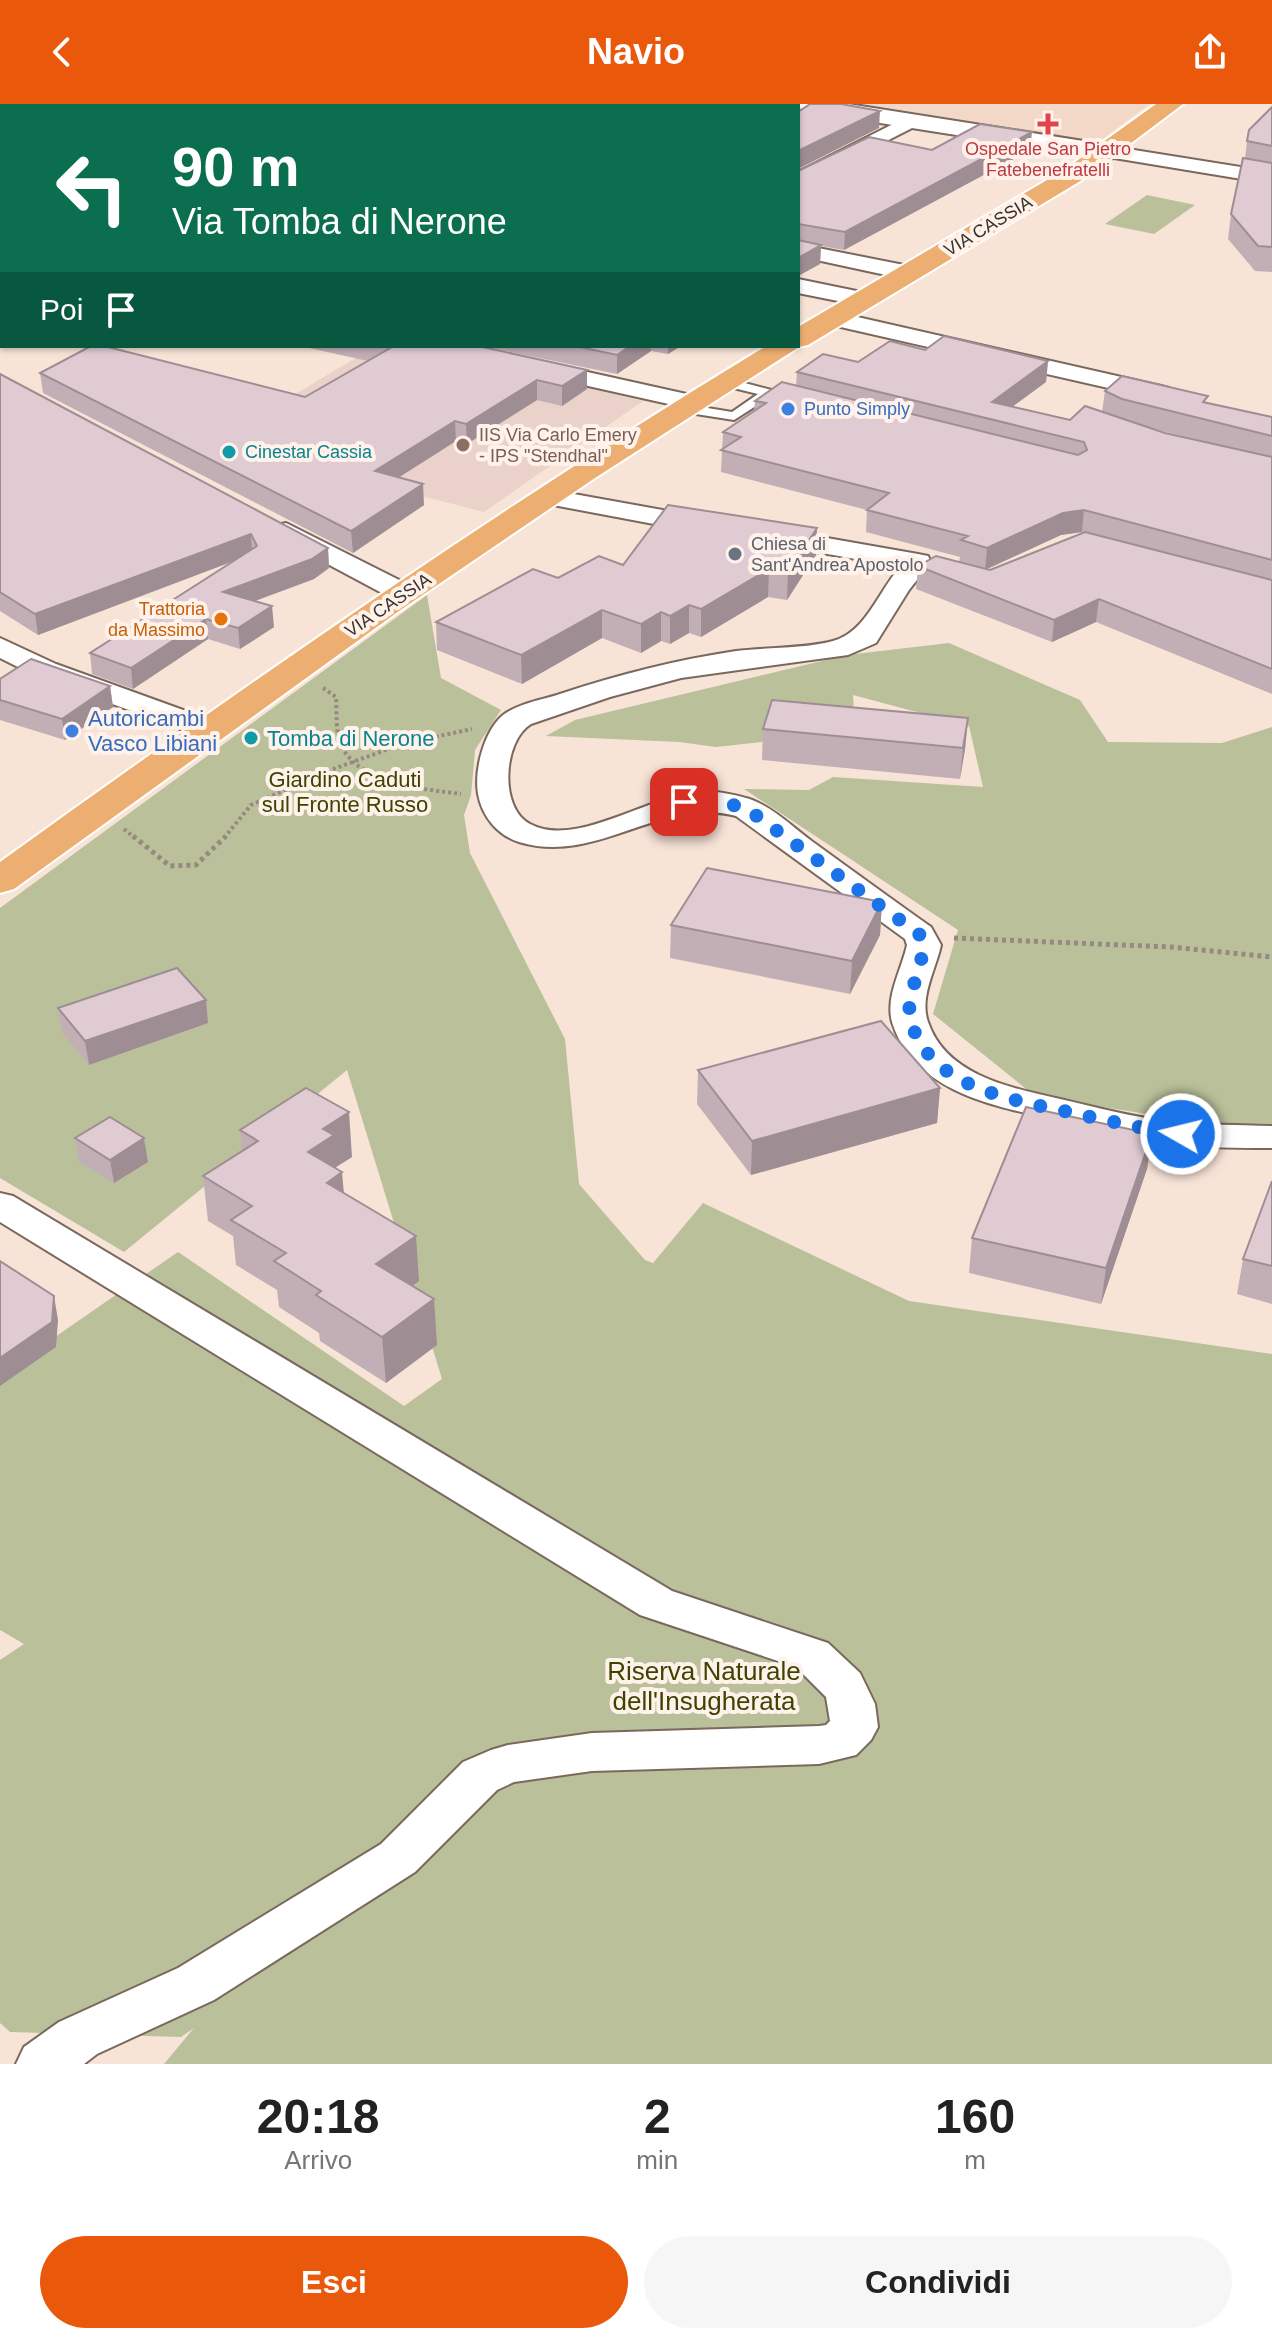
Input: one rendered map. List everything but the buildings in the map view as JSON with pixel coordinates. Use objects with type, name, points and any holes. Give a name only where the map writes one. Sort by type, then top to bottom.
[{"type":"main road","name":"VIA CASSIA","points":[[800,338],[1109,152],[1171,104]]},
{"type":"main road","name":"VIA CASSIA","points":[[0,881],[208,729],[546,497],[687,405],[783,348]]},
{"type":"street","points":[[804,104],[1272,178]]},
{"type":"street","points":[[800,179],[911,121]]},
{"type":"street","points":[[800,250],[909,273]]},
{"type":"street","points":[[800,286],[863,299]]},
{"type":"street","points":[[831,318],[1183,398]]},
{"type":"street","points":[[513,363],[687,405]]},
{"type":"street","points":[[1093,404],[1117,383]]},
{"type":"street","points":[[546,497],[932,566],[898,586],[866,637],[857,643],[838,649],[716,663],[631,681],[525,716],[505,730],[493,790],[501,816],[509,825],[527,834],[557,840],[592,836],[677,803],[703,801],[735,804],[763,818],[921,937],[924,945],[910,993],[910,1021],[918,1039],[930,1054],[959,1078],[1004,1097],[1134,1127],[1181,1134],[1272,1137]]},
{"type":"street","points":[[262,519],[405,594]]},
{"type":"street","points":[[0,647],[46,670],[208,729]]},
{"type":"street","points":[[0,1205],[656,1603],[812,1655],[834,1671],[850,1694],[855,1711],[854,1727],[839,1742],[592,1752],[508,1764],[480,1776],[398,1858],[196,1984],[78,2038],[43,2064]]},
{"type":"lane","points":[[725,382],[799,401]]},
{"type":"lane","points":[[687,405],[734,416],[768,393]]},
{"type":"path","points":[[315,682],[336,697],[342,746],[354,761],[377,775],[434,791],[471,795],[493,790]]},
{"type":"path","points":[[95,811],[170,866],[196,865],[221,842],[251,805],[402,744],[473,729],[505,730]]},
{"type":"path","points":[[921,937],[1171,947],[1272,957]]},
{"type":"shaded area","name":"Ospedale San Pietro Fatebenefratelli","points":[[852,104],[1149,104],[1097,143]]},
{"type":"shaded area","name":"IIS Via Carlo Emery - IPS \"Stendhal\"","points":[[373,348],[418,348],[643,401],[484,512],[310,467],[287,399]]},
{"type":"green space","points":[[1147,195],[1195,205],[1154,234],[1105,224]]},
{"type":"green space","name":"Riserva Naturale dell'Insugherata","points":[[427,595],[441,678],[501,710],[475,750],[471,795],[464,815],[470,853],[565,1039],[579,1184],[645,1260],[653,1263],[703,1203],[909,1301],[1272,1354],[1272,2064],[164,2064],[194,2028],[181,2037],[10,2032],[0,2023],[0,1660],[24,1644],[0,1630],[0,1375],[178,1252],[404,1406],[442,1379],[347,1070],[124,1252],[0,1178],[0,908]]},
{"type":"green space","points":[[949,643],[1080,700],[1108,742],[1222,743],[1272,727],[1272,1126],[1215,1125],[1035,1096],[933,1014],[958,930],[744,789],[809,790],[833,777],[983,787],[969,726],[853,695],[855,732],[716,747],[679,742],[546,736],[575,720],[847,655]]},
{"type":"place","name":"Ospedale San Pietro Fatebenefratelli","points":[[1048,124]]},
{"type":"place","name":"Punto Simply","points":[[788,409]]},
{"type":"place","name":"IIS Via Carlo Emery - IPS \"Stendhal\"","points":[[463,445]]},
{"type":"place","name":"Cinestar Cassia","points":[[229,452]]},
{"type":"place","name":"Chiesa di Sant'Andrea Apostolo","points":[[735,554]]},
{"type":"place","name":"Trattoria da Massimo","points":[[221,619]]},
{"type":"place","name":"Autoricambi Vasco Libiani","points":[[72,731]]},
{"type":"place","name":"Tomba di Nerone","points":[[251,738]]},
{"type":"route","points":[[684,802],[723,802],[747,809],[919,934],[924,945],[910,993],[910,1021],[918,1039],[936,1061],[951,1073],[1004,1097],[1123,1125],[1181,1134]]},
{"type":"park label","name":"Giardino Caduti sul Fronte Russo","points":[[345,792]]}]
